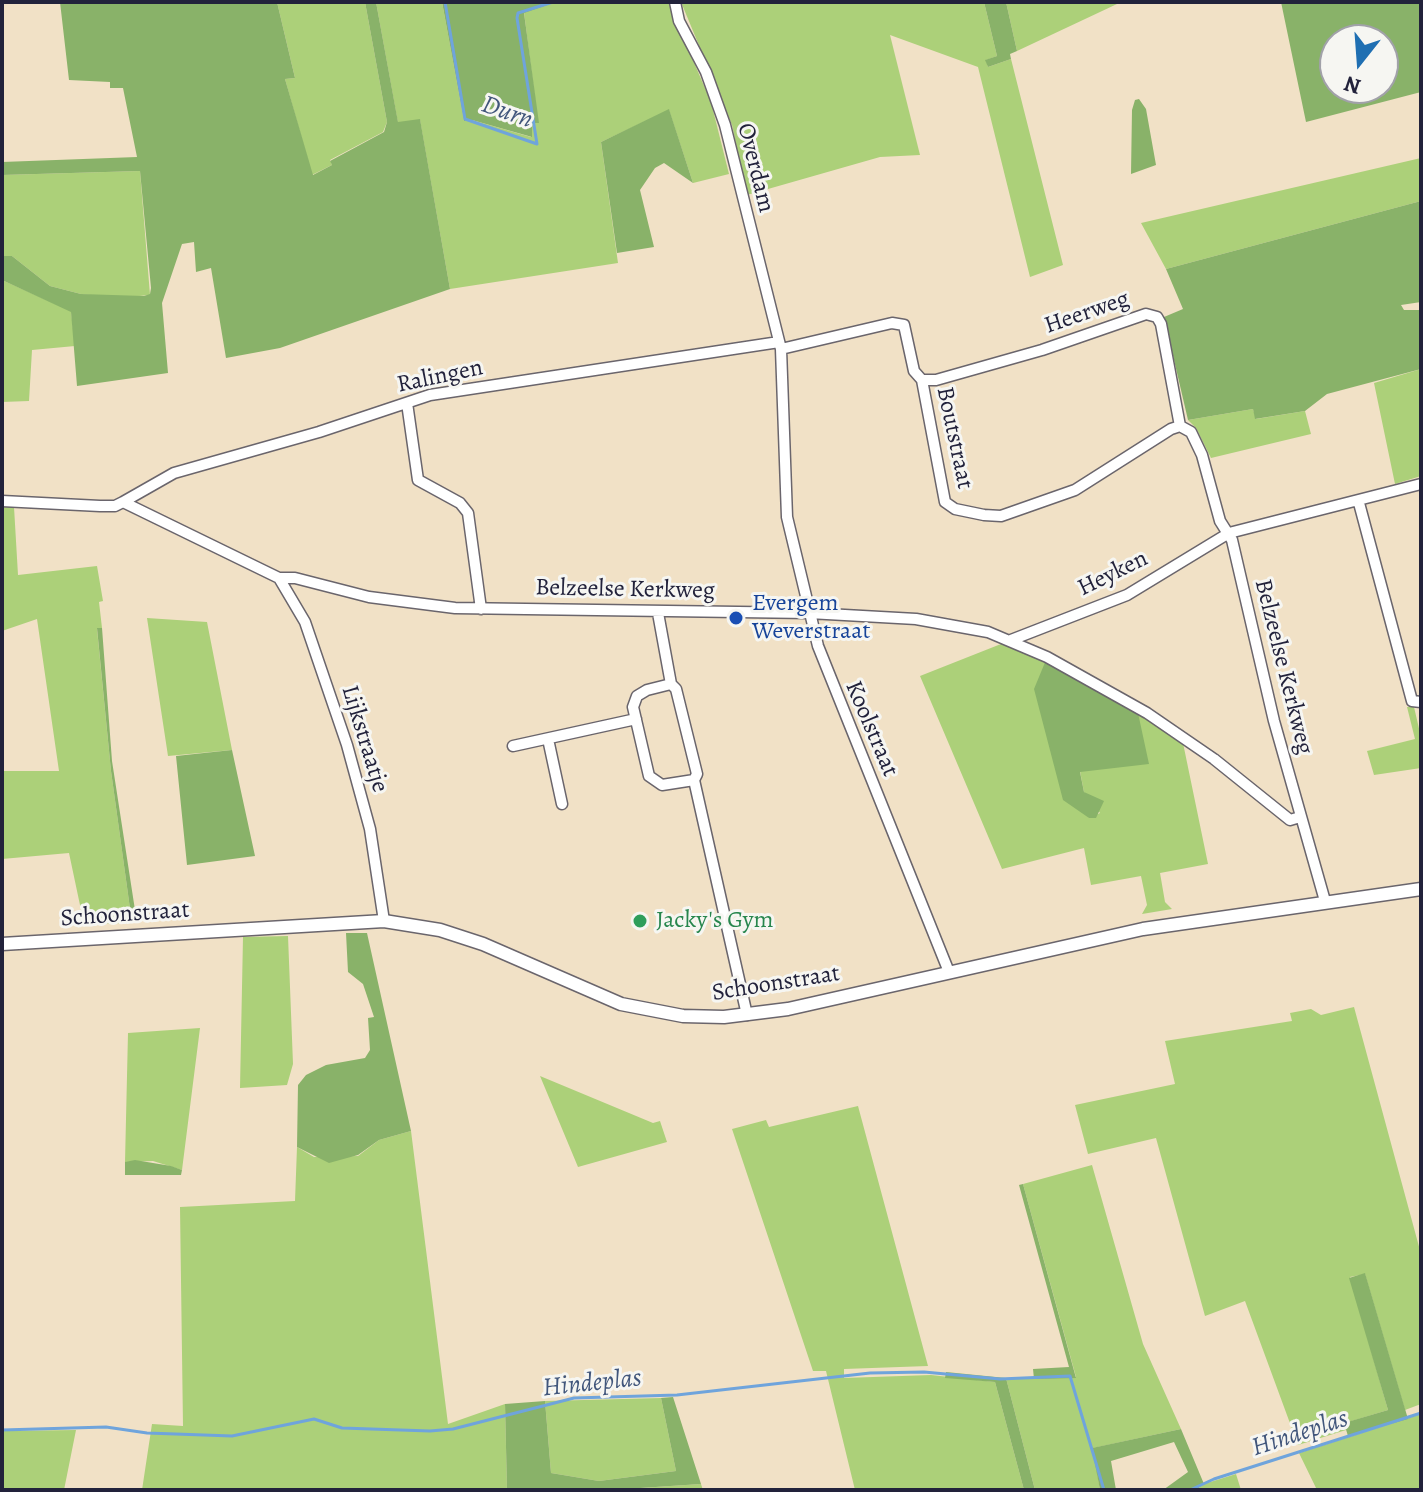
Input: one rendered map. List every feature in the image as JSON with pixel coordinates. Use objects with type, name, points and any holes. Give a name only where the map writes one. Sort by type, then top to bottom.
[{"type":"street","name":"Overdam","points":[[675,2],[679,21],[706,72],[725,125],[780,346]]},
{"type":"street","name":"Heerweg","points":[[922,380],[936,380],[1042,350],[1146,314],[1157,317],[1161,324],[1180,426]]},
{"type":"street","name":"Boutstraat","points":[[780,346],[900,323],[908,333],[914,371],[922,380],[942,495],[945,502],[955,509],[1001,516],[1075,490],[1180,426]]},
{"type":"street","name":"Ralingen","points":[[2,501],[115,506],[174,473],[430,395],[780,346]]},
{"type":"street","name":"Koolstraat","points":[[780,346],[787,517],[809,613],[832,688],[945,955],[949,972]]},
{"type":"street","points":[[407,403],[418,480],[460,503],[468,513],[481,609]]},
{"type":"street","name":"Belzeelse Kerkweg","points":[[1180,426],[1191,432],[1196,440],[1220,521],[1229,533],[1300,817],[1325,901]]},
{"type":"street","points":[[1229,533],[1359,503],[1421,484]]},
{"type":"street","points":[[123,502],[279,578]]},
{"type":"street","points":[[1359,503],[1412,701],[1421,702]]},
{"type":"street","name":"Heyken","points":[[1011,640],[1127,595],[1229,533]]},
{"type":"street","name":"Belzeelse Kerkweg","points":[[279,578],[295,578],[399,602],[481,609],[571,607],[658,613],[809,613],[916,619],[988,632],[1011,640],[1147,713],[1214,759],[1290,820],[1300,817]]},
{"type":"street","name":"Lijkstraatje","points":[[279,578],[305,622],[347,745],[370,829],[384,921]]},
{"type":"street","points":[[658,613],[671,684],[676,689],[697,774],[694,780],[747,1015]]},
{"type":"street","points":[[671,684],[637,696],[633,707],[652,780],[662,785],[694,780]]},
{"type":"street","points":[[513,746],[636,719]]},
{"type":"street","points":[[548,739],[562,804]]},
{"type":"street","name":"Schoonstraat","points":[[2,944],[384,921],[425,927],[483,944],[621,1004],[683,1016],[747,1015],[788,1009],[1143,929],[1421,889]]},
{"type":"green space","points":[[60,2],[277,2],[295,78],[285,79],[313,175],[332,165],[330,161],[384,132],[387,122],[365,2],[376,2],[398,122],[420,119],[450,289],[280,348],[226,358],[211,268],[196,272],[194,242],[182,244],[162,303],[168,373],[77,386],[71,312],[2,280],[2,256],[12,256],[50,286],[81,294],[144,296],[150,294],[151,288],[140,171],[2,175],[2,162],[137,157],[123,88],[110,88],[110,82],[69,80]]},
{"type":"green space","points":[[277,2],[365,2],[387,122],[383,132],[330,160],[332,165],[312,175],[285,79],[295,78]]},
{"type":"green space","points":[[376,2],[442,2],[464,121],[472,120],[531,137],[532,123],[538,122],[524,12],[556,2],[668,2],[711,102],[729,174],[693,183],[669,110],[601,142],[618,263],[450,289],[420,120],[398,123]]},
{"type":"green space","points":[[442,2],[556,2],[524,13],[539,123],[532,123],[532,137],[472,120],[464,121]]},
{"type":"green space","points":[[681,2],[984,2],[997,56],[986,60],[988,67],[1011,59],[1063,265],[1030,277],[978,67],[890,35],[920,155],[880,157],[747,195],[732,125]]},
{"type":"green space","points":[[984,2],[1006,2],[1017,51],[1010,54],[1011,59],[988,67],[985,60],[997,56]]},
{"type":"green space","points":[[1006,2],[1117,2],[1117,4],[1017,51]]},
{"type":"green space","points":[[1281,2],[1421,2],[1421,92],[1399,98],[1399,24],[1319,24],[1319,104],[1375,104],[1306,122]]},
{"type":"green space","points":[[1139,99],[1146,109],[1156,165],[1131,174],[1132,110],[1135,100]]},
{"type":"green space","points":[[669,109],[693,183],[664,163],[655,168],[640,190],[654,247],[617,253],[601,142]]},
{"type":"green space","points":[[1421,158],[1421,201],[1166,269],[1141,223]]},
{"type":"green space","points":[[140,171],[150,295],[118,298],[81,294],[50,286],[12,256],[2,256],[2,175]]},
{"type":"green space","points":[[1421,201],[1421,302],[1401,305],[1404,310],[1421,310],[1421,369],[1327,394],[1305,411],[1255,419],[1253,409],[1188,420],[1164,317],[1183,309],[1166,269]]},
{"type":"green space","points":[[2,280],[71,311],[75,346],[32,350],[29,401],[2,402]]},
{"type":"green space","points":[[1421,369],[1421,476],[1395,484],[1374,383]]},
{"type":"green space","points":[[1253,409],[1256,419],[1305,411],[1311,434],[1211,458],[1196,428],[1188,420]]},
{"type":"green space","points":[[2,506],[14,507],[18,575],[97,566],[103,601],[99,602],[102,628],[97,629],[111,771],[132,923],[84,924],[69,853],[2,859],[2,771],[59,771],[37,619],[2,631]]},
{"type":"green space","points":[[147,618],[207,622],[232,750],[168,756]]},
{"type":"green space","points":[[97,628],[102,628],[112,761],[137,923],[132,923],[111,771]]},
{"type":"green space","points":[[1006,642],[1046,660],[1089,818],[1100,813],[1084,792],[1080,771],[1139,712],[1183,743],[1208,864],[1160,873],[1165,902],[1172,909],[1142,914],[1147,905],[1141,876],[1091,885],[1084,848],[1002,869],[920,676]]},
{"type":"green space","points":[[1046,660],[1138,713],[1149,764],[1080,772],[1084,792],[1104,801],[1096,818],[1089,818],[1063,800],[1034,689]]},
{"type":"green space","points":[[1407,707],[1414,707],[1421,737],[1421,768],[1374,775],[1367,751],[1415,739]]},
{"type":"green space","points":[[232,750],[255,856],[187,865],[176,756]]},
{"type":"green space","points":[[346,933],[367,933],[411,1131],[379,1140],[358,1155],[329,1163],[297,1147],[298,1085],[306,1075],[326,1065],[365,1058],[370,1050],[368,1018],[374,1017],[363,984],[348,972]]},
{"type":"green space","points":[[288,936],[293,1064],[287,1085],[240,1088],[243,937]]},
{"type":"green space","points":[[1354,1007],[1421,1254],[1421,1404],[1405,1410],[1365,1274],[1350,1277],[1388,1410],[1345,1423],[1346,1430],[1298,1445],[1245,1301],[1205,1316],[1156,1138],[1088,1154],[1075,1105],[1175,1084],[1165,1041],[1292,1021],[1290,1013],[1311,1009],[1321,1015]]},
{"type":"green space","points":[[200,1028],[182,1170],[153,1161],[125,1162],[128,1033]]},
{"type":"green space","points":[[540,1076],[653,1123],[660,1121],[667,1142],[578,1167]]},
{"type":"green space","points":[[858,1106],[928,1366],[844,1369],[844,1378],[931,1375],[995,1382],[1024,1490],[855,1490],[826,1371],[813,1371],[732,1129],[766,1120],[769,1127]]},
{"type":"green space","points":[[411,1131],[448,1424],[505,1404],[507,1490],[142,1490],[152,1424],[183,1426],[180,1207],[295,1201],[297,1147],[314,1157],[358,1156],[379,1140]]},
{"type":"green space","points":[[135,1160],[171,1166],[182,1170],[181,1175],[125,1175],[125,1162]]},
{"type":"green space","points":[[1092,1165],[1143,1344],[1181,1429],[1093,1448],[1100,1490],[1035,1490],[1006,1378],[1076,1377],[1023,1184]]},
{"type":"green space","points":[[1023,1184],[1076,1378],[1034,1379],[1033,1369],[1069,1367],[1019,1185]]},
{"type":"green space","points":[[1365,1273],[1408,1419],[1348,1436],[1344,1423],[1388,1410],[1349,1278]]},
{"type":"green space","points":[[946,1372],[1006,1378],[1035,1490],[1024,1490],[995,1382],[945,1378]]},
{"type":"green space","points":[[673,1397],[701,1484],[610,1490],[507,1490],[505,1404],[545,1401],[551,1473],[599,1481],[676,1471],[661,1398]]},
{"type":"green space","points":[[661,1398],[676,1471],[599,1481],[551,1473],[545,1401]]},
{"type":"green space","points":[[1421,1414],[1421,1490],[1317,1490],[1299,1453]]},
{"type":"green space","points":[[1181,1429],[1204,1484],[1196,1490],[1163,1490],[1188,1472],[1174,1442],[1111,1461],[1116,1490],[1100,1490],[1092,1448]]},
{"type":"green space","points":[[76,1430],[64,1490],[2,1490],[2,1431]]},
{"type":"green space","points":[[1236,1474],[1241,1490],[1196,1490],[1204,1484]]},
{"type":"green space","points":[[701,1484],[703,1490],[610,1490]]},
{"type":"waterway","name":"Durn","points":[[445,2],[465,119],[537,144],[517,18],[518,13],[553,2]]},
{"type":"waterway","name":"Hindeplas","points":[[2,1430],[106,1427],[147,1433],[232,1436],[314,1419],[342,1428],[430,1431],[453,1429],[574,1398],[677,1395],[870,1373],[924,1372],[1000,1379],[1070,1376],[1104,1490]]},
{"type":"waterway","name":"Hindeplas","points":[[1190,1490],[1214,1479],[1421,1413]]},
{"type":"place","name":"Evergem Weverstraat","points":[[736,618]]},
{"type":"place","name":"Jacky's Gym","points":[[640,921]]}]
